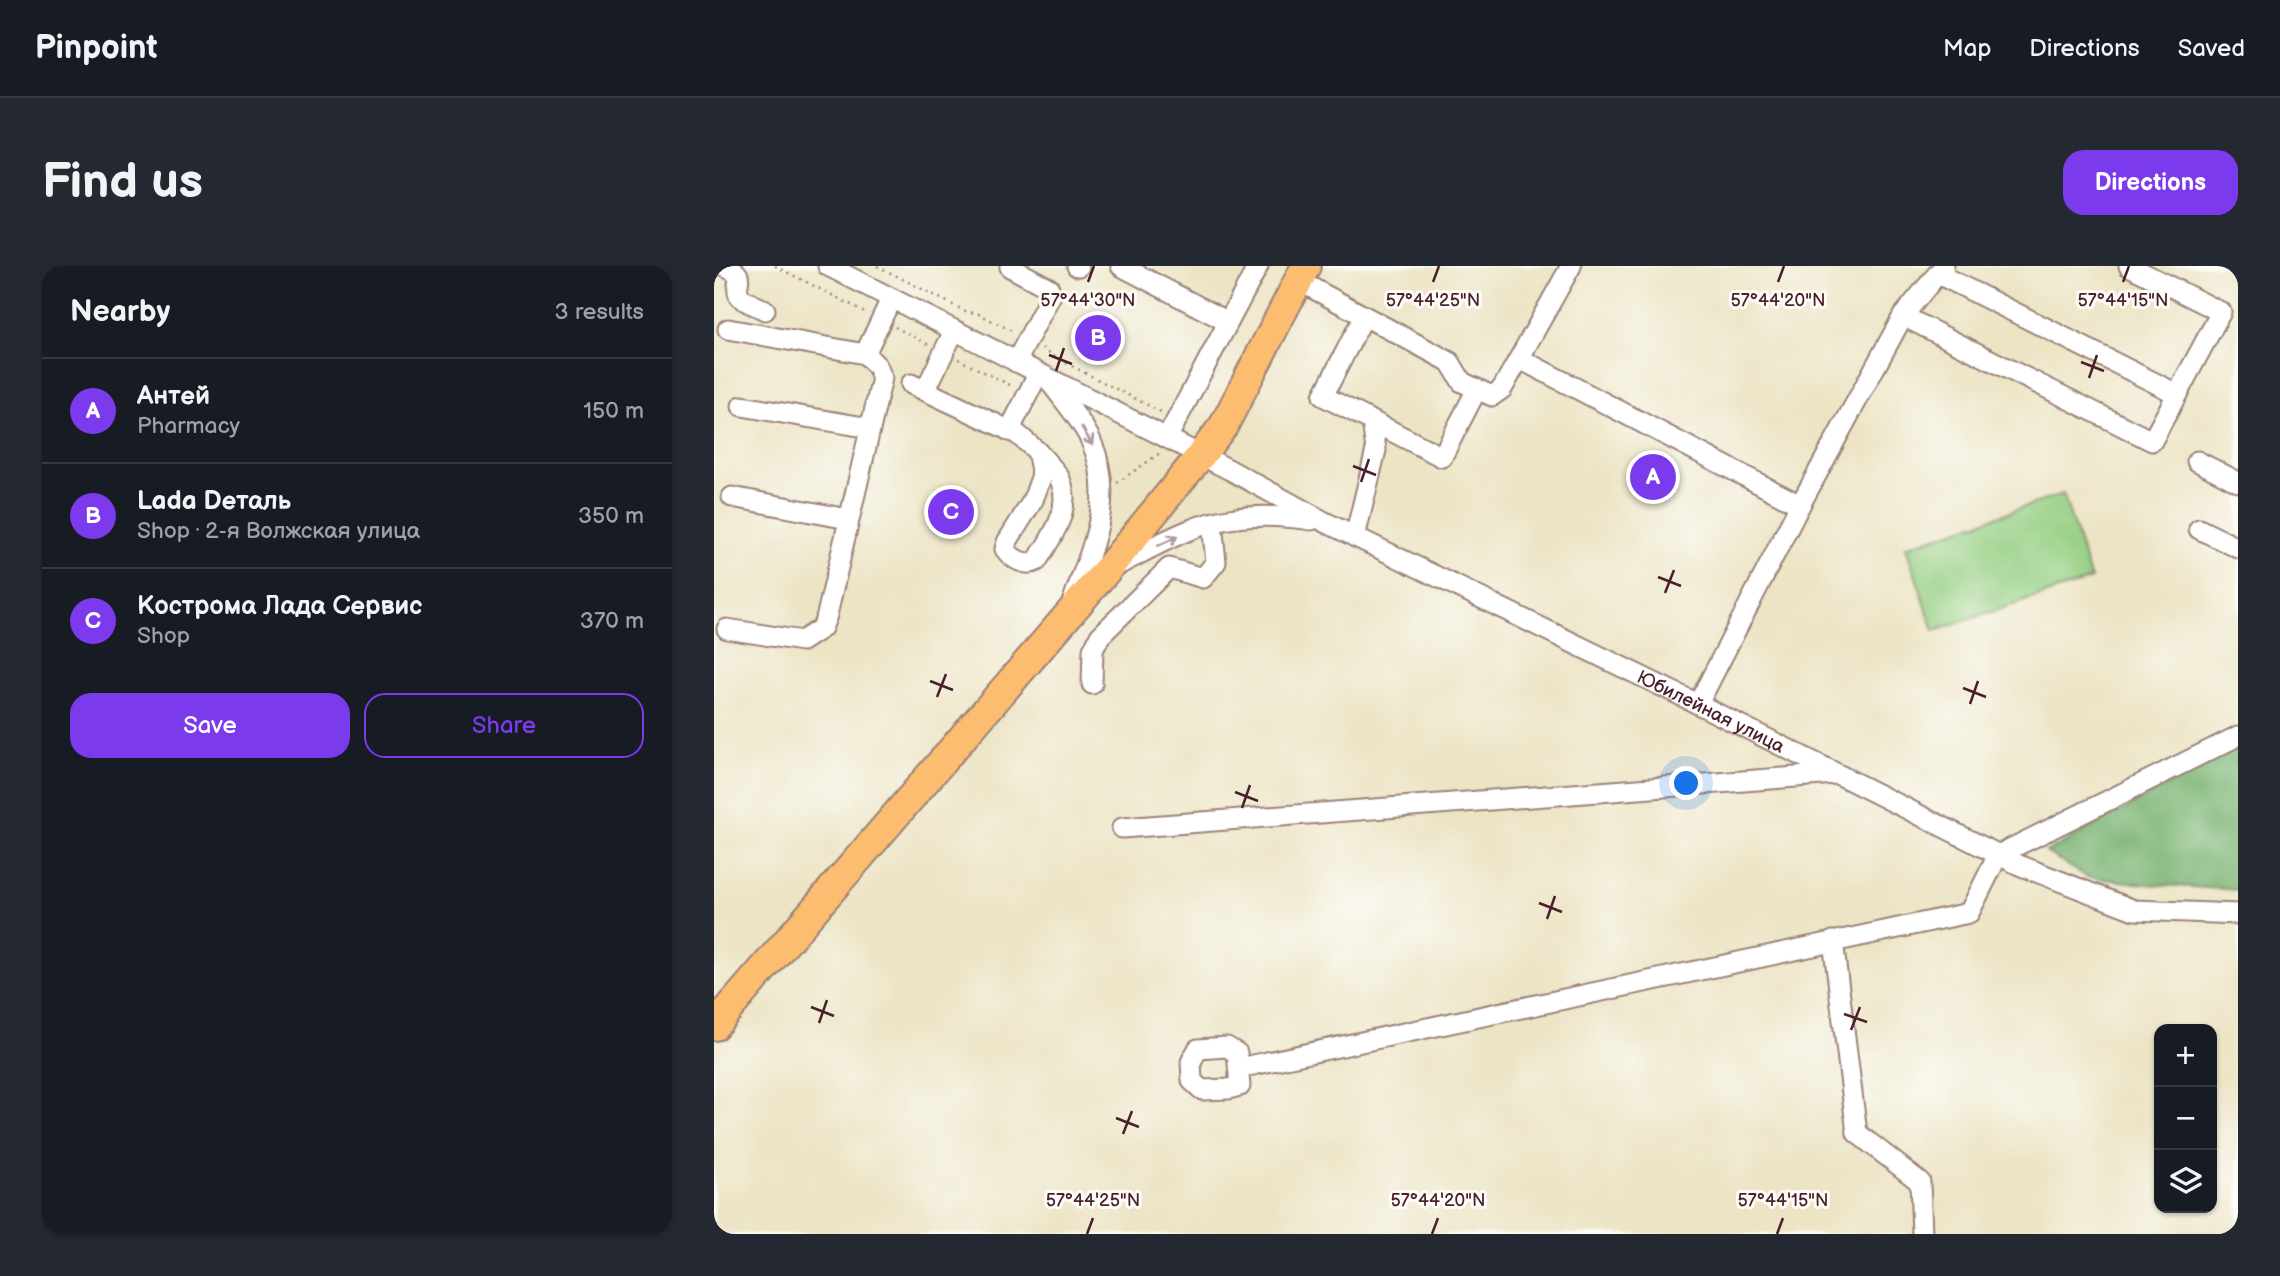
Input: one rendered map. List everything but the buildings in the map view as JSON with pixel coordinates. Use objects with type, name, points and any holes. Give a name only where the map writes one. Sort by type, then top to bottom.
[{"type":"highway","points":[[718,1022],[1107,570],[1201,455],[1224,425],[1303,273]]},
{"type":"street","points":[[725,266],[738,275],[741,298],[765,310]]},
{"type":"street","name":"Юбилейная улица","points":[[828,266],[1016,362],[1165,444],[1201,455],[1325,522],[1698,704],[2019,865],[2134,910],[2238,914]]},
{"type":"street","points":[[1121,266],[1228,322]]},
{"type":"street","points":[[1165,444],[1258,266]]},
{"type":"street","points":[[1303,273],[1364,316],[1450,362],[1462,382],[1492,396],[1502,389],[1572,266]]},
{"type":"street","points":[[1903,316],[2152,441],[2177,394],[2229,312],[2129,266]]},
{"type":"street","points":[[1010,267],[1049,288],[1051,295],[1016,362]]},
{"type":"street","points":[[1698,704],[1800,505],[1903,316],[1941,270],[2177,394]]},
{"type":"street","points":[[865,354],[891,299]]},
{"type":"street","points":[[1364,316],[1323,396],[1442,457],[1476,389]]},
{"type":"street","points":[[727,329],[865,354],[877,366],[882,378],[822,628],[802,641],[727,629]]},
{"type":"street","points":[[954,331],[918,388],[1009,430],[1037,451],[1059,477],[1065,503],[1059,523],[1037,561],[1031,564],[1009,554],[1005,549],[1033,500],[1042,475],[1037,451]]},
{"type":"street","points":[[1520,359],[1800,505]]},
{"type":"street","points":[[1009,430],[1043,377],[1091,440],[1103,492],[1101,517],[1070,611]]},
{"type":"street","points":[[742,406],[870,428]]},
{"type":"street","points":[[1355,537],[1376,450],[1372,421]]},
{"type":"street","points":[[2197,461],[2238,482]]},
{"type":"street","points":[[732,497],[848,519]]},
{"type":"street","points":[[1107,570],[1193,528],[1212,523],[1247,517],[1283,516],[1325,522]]},
{"type":"street","points":[[1092,684],[1093,650],[1100,636],[1169,568],[1203,578],[1216,562],[1212,523]]},
{"type":"street","points":[[2199,529],[2238,548]]},
{"type":"street","points":[[1239,1068],[1969,912],[1998,855],[2238,736]]},
{"type":"street","points":[[1122,828],[1837,774]]},
{"type":"street","points":[[1833,940],[1857,1133],[1920,1182],[1922,1234]]},
{"type":"path","points":[[1107,489],[1165,444]]},
{"type":"green space","points":[[2063,494],[2091,579],[1934,631],[1906,547]]},
{"type":"green space","points":[[2238,747],[2238,890],[2087,877],[2046,852]]},
{"type":"place","name":"Lada Dеталь","points":[[1098,338]]},
{"type":"place","name":"Антей","points":[[1653,477]]},
{"type":"place","name":"Кострома Лада Сервис","points":[[951,512]]}]
